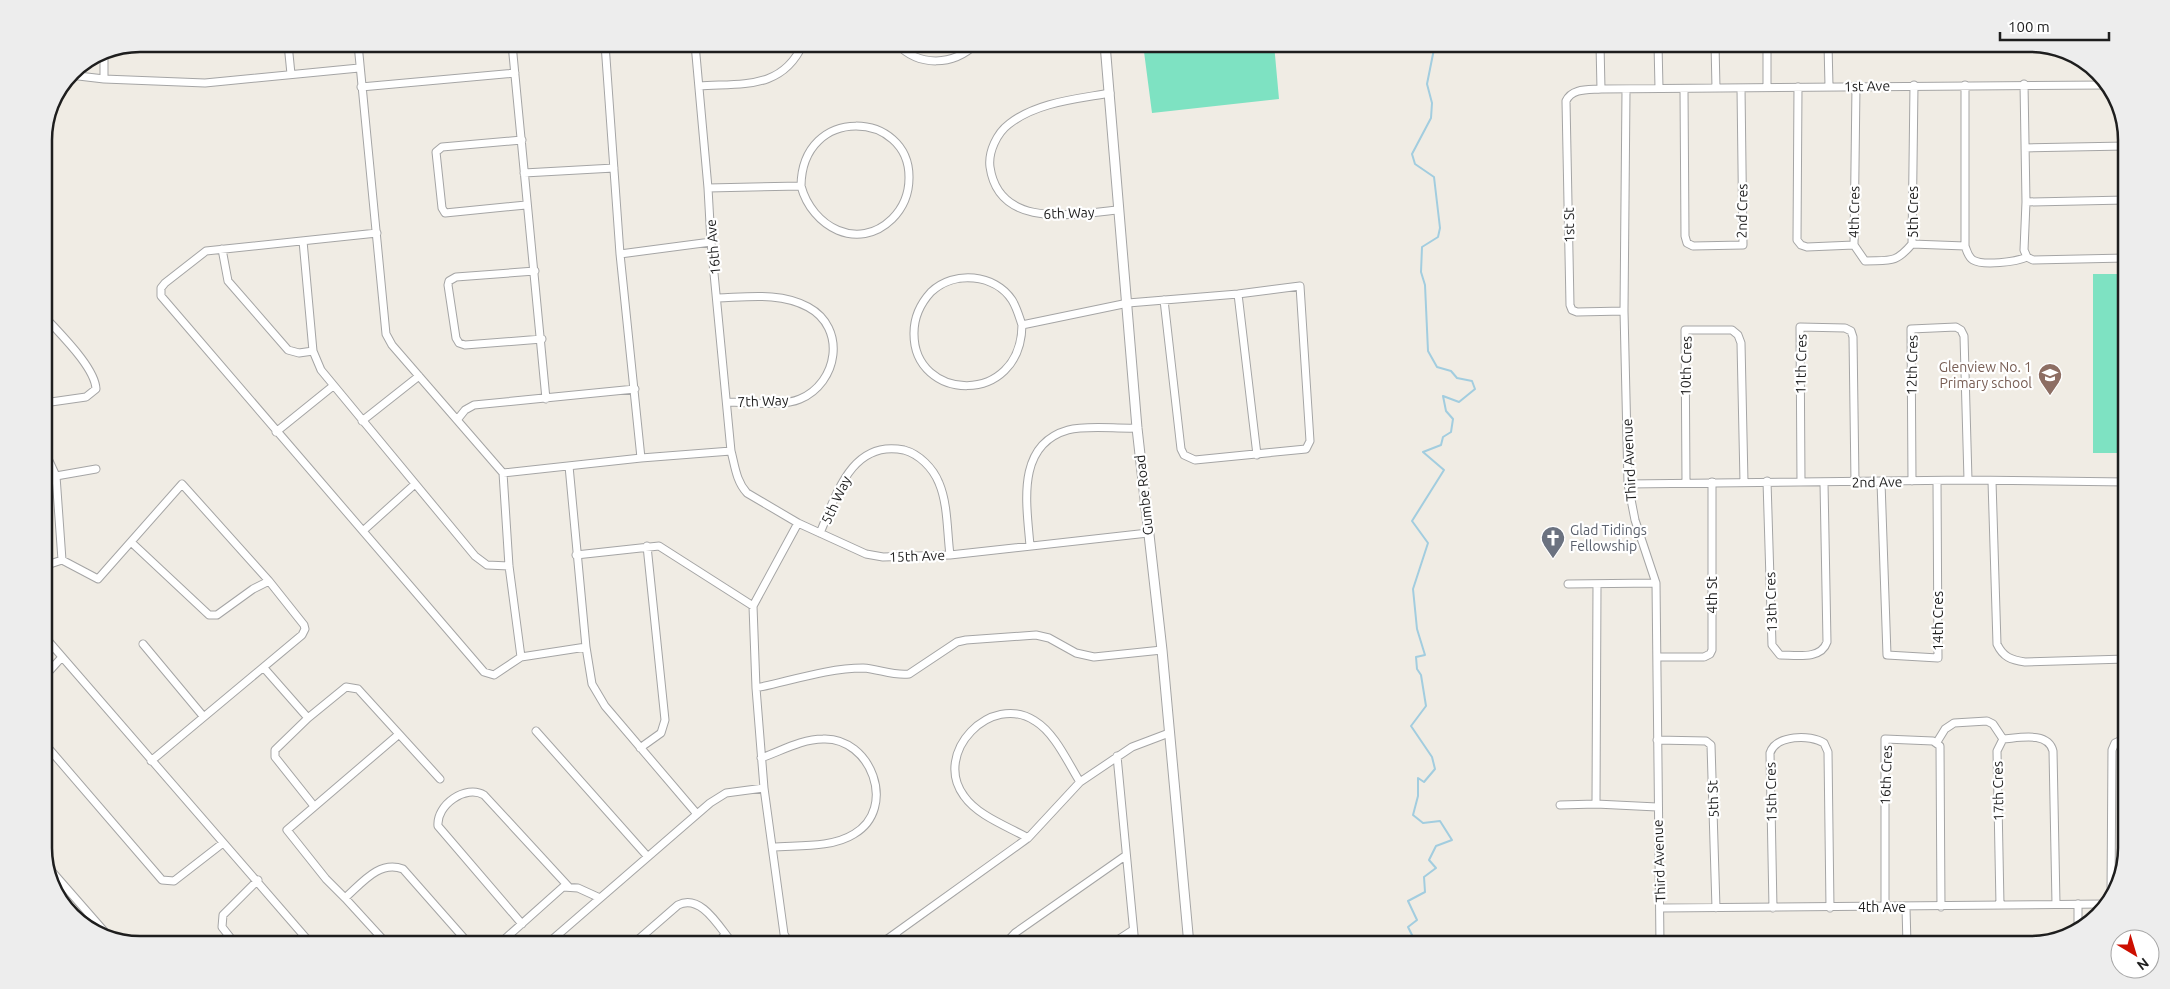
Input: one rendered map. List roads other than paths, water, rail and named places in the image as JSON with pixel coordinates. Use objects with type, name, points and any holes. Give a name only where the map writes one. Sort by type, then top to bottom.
[{"type":"street","name":"Gumbe Road","points":[[1106,52],[1137,428],[1162,650],[1188,936]]},
{"type":"street","points":[[1600,52],[1601,89]]},
{"type":"street","points":[[1658,52],[1659,88]]},
{"type":"street","points":[[1715,52],[1716,88]]},
{"type":"street","points":[[1767,87],[1768,52]]},
{"type":"street","points":[[1828,52],[1829,86]]},
{"type":"street","points":[[289,53],[291,74]]},
{"type":"street","points":[[358,53],[386,334],[392,345],[503,473],[509,566],[521,657]]},
{"type":"street","points":[[513,53],[522,140],[526,205],[542,339],[546,399]]},
{"type":"street","points":[[607,53],[620,254],[641,458]]},
{"type":"street","name":"16th Ave","points":[[696,53],[711,242],[728,402],[731,451]]},
{"type":"street","points":[[699,86],[760,82],[775,78],[792,63],[798,53]]},
{"type":"street","points":[[909,53],[915,57],[929,61],[943,61],[957,58],[964,53]]},
{"type":"street","points":[[104,61],[104,79]]},
{"type":"street","points":[[80,76],[204,83],[359,68]]},
{"type":"street","points":[[361,87],[515,73]]},
{"type":"street","points":[[2024,84],[2026,202],[2024,250],[2030,259]]},
{"type":"street","name":"5th Cres","points":[[1914,85],[1912,244],[1965,246]]},
{"type":"street","points":[[1965,85],[1965,246],[1968,256],[1974,261],[2009,262],[2030,259],[2117,258]]},
{"type":"street","name":"1st Ave","points":[[1575,92],[1601,89],[1626,91],[1659,88],[2097,85]]},
{"type":"street","name":"4th Cres","points":[[1798,87],[1797,240],[1801,245],[1807,247],[1854,245],[1856,86]]},
{"type":"street","name":"2nd Cres","points":[[1684,89],[1685,236],[1687,243],[1694,246],[1743,245],[1741,88]]},
{"type":"street","name":"Third Avenue","points":[[1626,91],[1624,312],[1628,484],[1634,520],[1656,583],[1657,807],[1660,936]]},
{"type":"street","name":"6th Way","points":[[1110,92],[1052,105],[1020,116],[1008,124],[998,136],[991,150],[989,166],[992,178],[1000,192],[1022,210],[1051,216],[1118,210]]},
{"type":"street","name":"1st St","points":[[1575,92],[1568,95],[1566,101],[1570,305],[1572,310],[1577,312],[1624,312]]},
{"type":"street","points":[[849,126],[863,126],[877,130],[889,137],[899,147],[906,159],[909,173],[907,194],[898,213],[888,223],[876,230],[862,233],[841,231],[822,222],[812,212],[805,200],[801,186],[805,158],[812,146],[823,136],[835,129],[849,126]]},
{"type":"street","points":[[522,140],[442,147],[436,152],[442,208],[445,213],[526,205]]},
{"type":"street","points":[[2025,148],[2117,146]]},
{"type":"street","points":[[524,173],[614,168]]},
{"type":"street","points":[[708,188],[801,186]]},
{"type":"street","points":[[2026,202],[2117,200]]},
{"type":"street","points":[[377,233],[206,251],[196,257],[166,283],[162,288],[161,296],[276,432],[364,530],[484,672],[494,675],[500,673],[521,657],[586,647]]},
{"type":"street","points":[[303,241],[313,351],[321,370],[482,562],[509,566]]},
{"type":"street","points":[[620,254],[711,242]]},
{"type":"street","points":[[1854,245],[1865,261],[1894,260],[1901,257],[1912,244]]},
{"type":"street","points":[[222,249],[228,280],[276,336],[293,353],[313,351]]},
{"type":"street","points":[[535,271],[456,277],[448,285],[456,338],[459,343],[465,345],[542,339]]},
{"type":"street","points":[[961,278],[975,278],[989,282],[1001,289],[1011,299],[1018,311],[1022,325],[1022,339],[1018,353],[1010,365],[1000,375],[988,382],[974,386],[960,386],[946,382],[934,375],[924,365],[917,352],[914,339],[914,325],[925,299],[947,282],[961,278]]},
{"type":"street","points":[[1022,325],[1128,303],[1164,300],[1238,294],[1300,286],[1309,445],[1301,451],[1195,460],[1184,455],[1181,449],[1164,300]]},
{"type":"street","points":[[1238,294],[1257,455]]},
{"type":"street","name":"7th Way","points":[[718,298],[765,296],[793,301],[809,307],[827,324],[832,334],[834,347],[833,362],[823,381],[814,391],[800,399],[787,402],[728,402]]},
{"type":"street","points":[[53,327],[90,370],[96,381],[96,389],[86,397],[53,402]]},
{"type":"street","name":"11th Cres","points":[[1801,482],[1800,327],[1845,328],[1851,331],[1853,338],[1855,482]]},
{"type":"street","name":"12th Cres","points":[[1912,481],[1911,329],[1956,327],[1961,330],[1964,336],[1968,480]]},
{"type":"street","name":"10th Cres","points":[[1686,482],[1685,330],[1732,330],[1738,335],[1741,342],[1744,482]]},
{"type":"street","points":[[362,421],[419,376]]},
{"type":"street","points":[[276,432],[333,386]]},
{"type":"street","points":[[457,420],[465,410],[474,405],[635,389]]},
{"type":"street","points":[[1030,546],[1027,481],[1029,469],[1037,453],[1050,439],[1070,429],[1137,428]]},
{"type":"street","name":"5th Way","points":[[820,533],[841,484],[851,468],[873,452],[893,448],[910,452],[921,459],[939,482],[943,495],[950,555]]},
{"type":"street","points":[[503,473],[641,458],[731,451]]},
{"type":"street","name":"15th Ave","points":[[731,451],[737,478],[747,493],[798,523],[866,554],[883,557],[950,555],[1148,533]]},
{"type":"street","points":[[569,466],[586,647],[594,690],[640,748],[697,814]]},
{"type":"street","points":[[56,476],[96,469]]},
{"type":"street","points":[[53,470],[56,476],[62,560]]},
{"type":"street","name":"2nd Ave","points":[[1628,484],[1968,480],[2117,482]]},
{"type":"street","name":"13th Cres","points":[[1767,481],[1772,645],[1780,655],[1818,654],[1824,650],[1827,642],[1824,483]]},
{"type":"street","name":"14th Cres","points":[[1881,482],[1887,655],[1938,658],[1937,481]]},
{"type":"street","points":[[1992,481],[1997,644],[2002,654],[2010,660],[2025,662],[2118,659]]},
{"type":"street","name":"4th St","points":[[1657,657],[1704,656],[1710,654],[1712,650],[1712,482]]},
{"type":"street","points":[[53,563],[62,560],[98,579],[182,484],[269,581],[305,629],[302,635],[264,668],[203,716],[151,761]]},
{"type":"street","points":[[364,530],[415,484]]},
{"type":"street","points":[[785,936],[761,758],[753,606],[798,523]]},
{"type":"street","points":[[131,542],[209,615],[217,615],[254,588],[269,581]]},
{"type":"street","points":[[640,748],[661,733],[664,720],[648,546]]},
{"type":"street","points":[[576,556],[655,546],[665,549],[753,606]]},
{"type":"street","points":[[1568,584],[1656,583]]},
{"type":"street","points":[[1596,804],[1597,585]]},
{"type":"street","points":[[756,688],[845,669],[864,668],[902,675],[909,674],[958,642],[966,640],[1036,635],[1049,638],[1076,653],[1094,657],[1162,650]]},
{"type":"street","points":[[143,644],[203,716]]},
{"type":"street","points":[[53,646],[151,761],[258,880],[305,936]]},
{"type":"street","points":[[53,666],[62,657]]},
{"type":"street","points":[[264,668],[308,718]]},
{"type":"street","points":[[314,806],[275,757],[275,750],[308,718],[346,687],[358,690],[440,779]]},
{"type":"street","points":[[1028,838],[978,810],[962,795],[955,775],[955,761],[966,736],[975,727],[1000,714],[1026,717],[1035,721],[1046,730],[1080,782]]},
{"type":"street","points":[[1941,907],[1940,746],[1938,742],[1945,729],[1954,722],[1987,721],[1993,724],[2003,739],[2045,739],[2051,744],[2056,904]]},
{"type":"street","points":[[536,731],[648,858]]},
{"type":"street","points":[[892,936],[1028,838],[1080,782],[1117,756],[1140,744],[1169,733]]},
{"type":"street","points":[[380,936],[326,879],[287,830],[398,734]]},
{"type":"street","points":[[761,758],[806,742],[824,739],[841,741],[856,749],[868,762],[875,778],[877,795],[873,812],[864,827],[854,834],[838,841],[772,847]]},
{"type":"street","name":"15th Cres","points":[[1773,908],[1770,753],[1773,747],[1783,740],[1813,739],[1824,744],[1828,752],[1830,908]]},
{"type":"street","name":"16th Cres","points":[[1885,907],[1885,739],[1938,742]]},
{"type":"street","name":"17th Cres","points":[[2000,905],[1997,750],[2003,739]]},
{"type":"street","name":"5th St","points":[[1657,740],[1706,742],[1711,745],[1716,908]]},
{"type":"street","points":[[2112,880],[2112,750],[2115,743],[2118,742]]},
{"type":"street","points":[[53,753],[162,880],[174,880],[223,843]]},
{"type":"street","points":[[1117,756],[1134,936]]},
{"type":"street","points":[[556,936],[697,814],[726,793],[764,788]]},
{"type":"street","points":[[522,924],[441,831],[438,819],[441,812],[454,799],[465,792],[473,790],[484,795],[568,886],[600,898]]},
{"type":"street","points":[[1560,805],[1596,804],[1657,807]]},
{"type":"street","points":[[1012,936],[1125,856]]},
{"type":"street","points":[[345,898],[375,871],[391,866],[404,869],[462,936]]},
{"type":"street","points":[[229,936],[222,927],[223,915],[258,880]]},
{"type":"street","points":[[59,882],[92,922]]},
{"type":"street","points":[[508,936],[558,890],[568,886]]},
{"type":"street","points":[[642,936],[678,904],[686,901],[698,904],[725,935]]},
{"type":"street","points":[[2078,904],[2078,922]]},
{"type":"street","name":"4th Ave","points":[[1660,908],[1906,908],[2098,904]]},
{"type":"street","points":[[1906,908],[1907,936]]},
{"type":"street","points":[[1124,936],[1133,930]]},
{"type":"waterway","points":[[1412,936],[1408,927],[1417,920],[1408,901],[1425,892],[1424,877],[1436,868],[1429,860],[1436,846],[1452,840],[1440,821],[1423,823],[1413,815],[1418,796],[1418,778],[1424,782],[1435,769],[1432,757],[1411,726],[1426,706],[1421,675],[1417,669],[1416,657],[1425,655],[1417,629],[1413,589],[1428,543],[1412,521],[1444,470],[1423,452],[1441,445],[1443,437],[1451,432],[1453,419],[1446,411],[1443,396],[1459,402],[1475,389],[1472,381],[1457,378],[1451,371],[1437,367],[1428,351],[1425,285],[1421,272],[1422,247],[1438,237],[1440,228],[1434,177],[1415,164],[1412,154],[1431,118],[1432,103],[1427,84],[1433,52]]},
{"type":"place","name":"Glenview No. 1 Primary school","points":[[2050,396]]},
{"type":"place","name":"Glad Tidings Fellowship","points":[[1553,559]]}]
